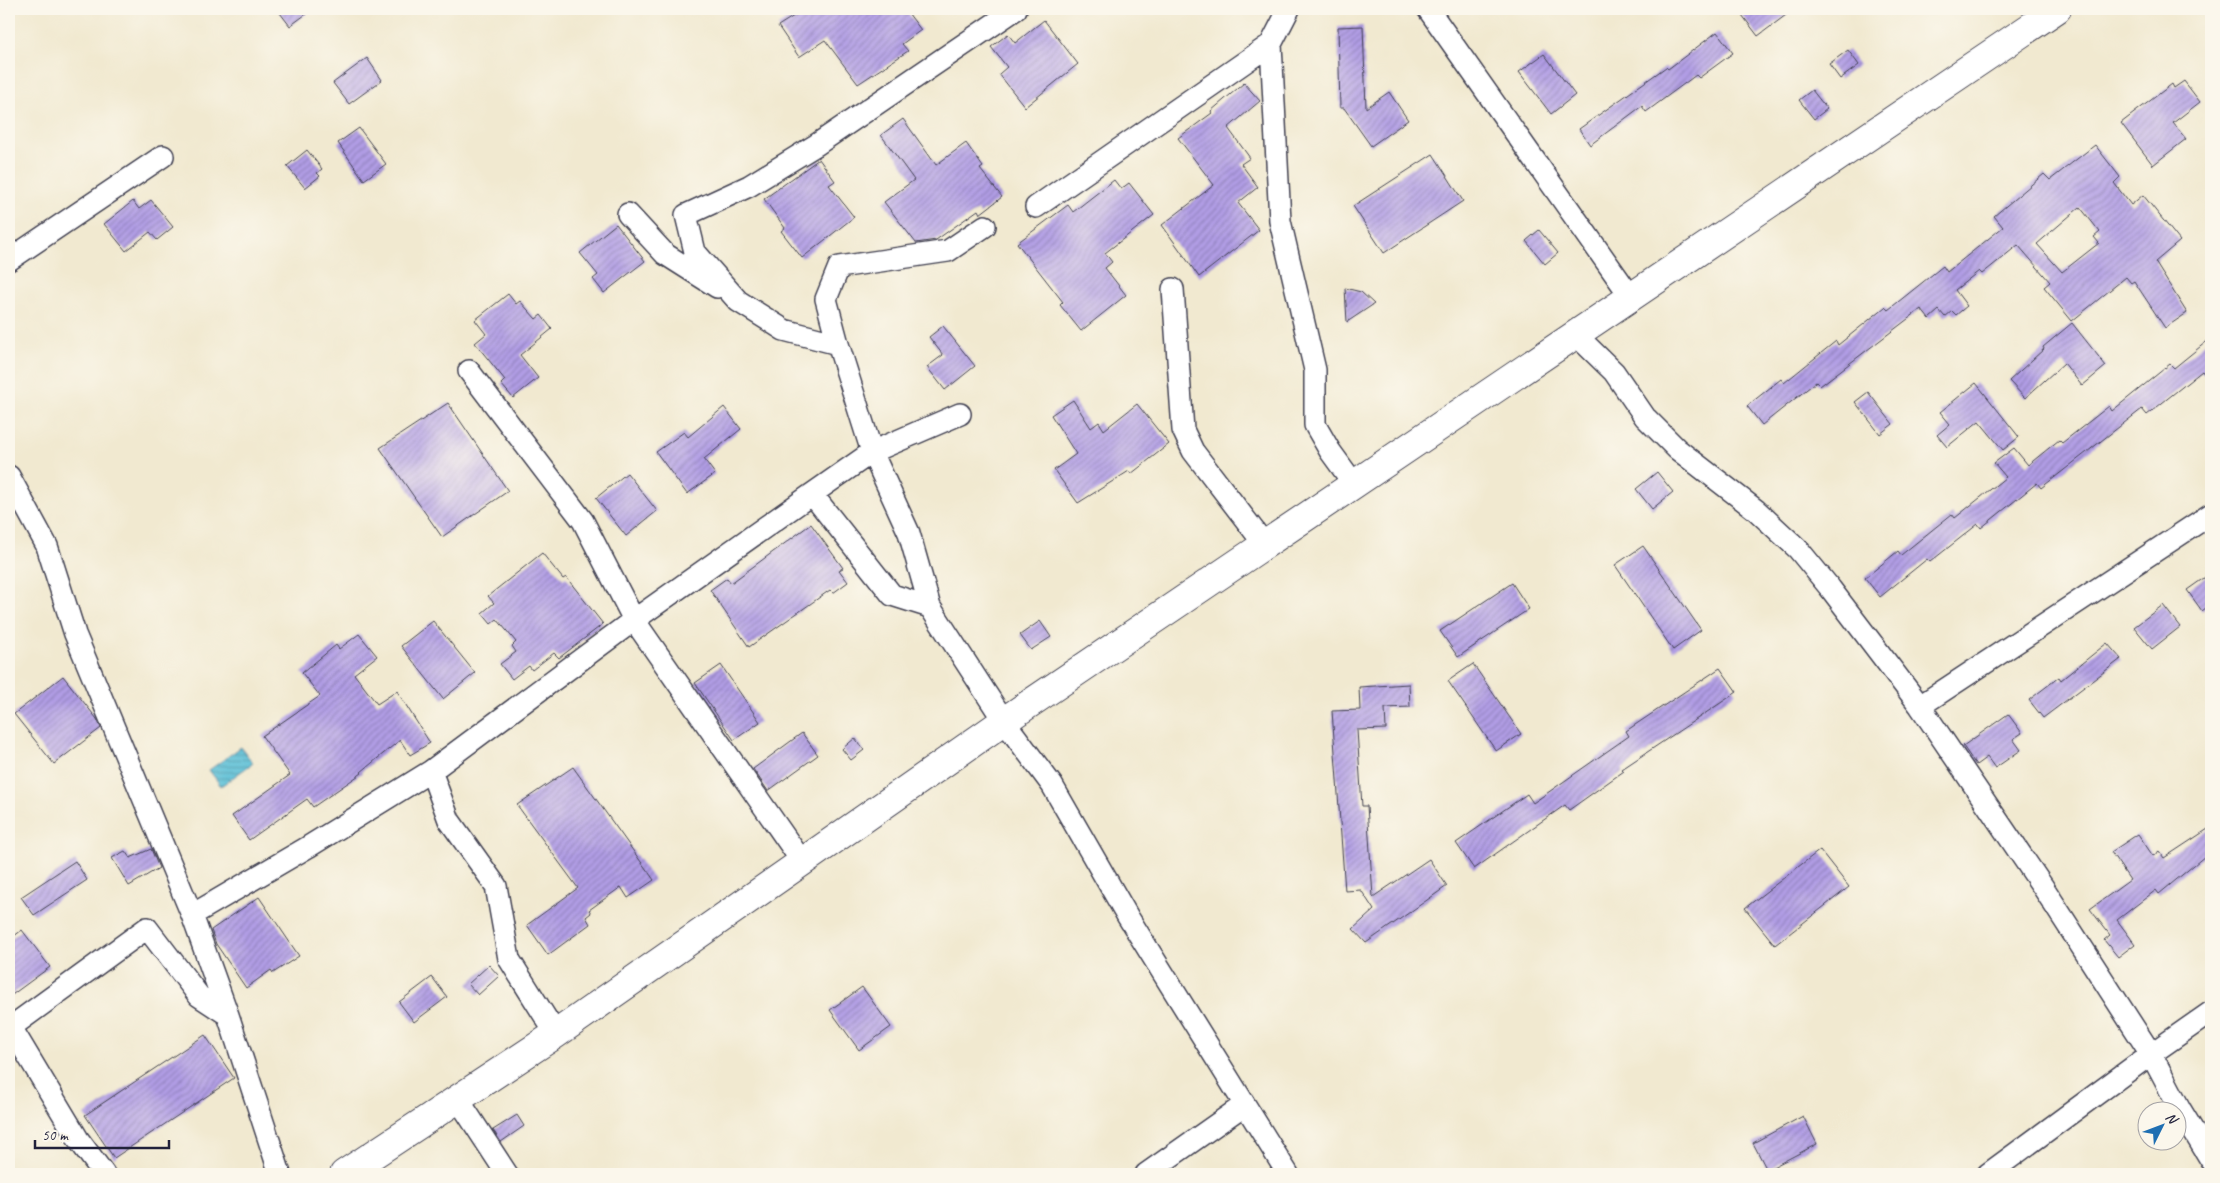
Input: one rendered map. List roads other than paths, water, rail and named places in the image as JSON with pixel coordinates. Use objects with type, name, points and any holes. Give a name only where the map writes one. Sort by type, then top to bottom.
[{"type":"street","points":[[738,301],[695,252],[686,215],[749,186],[816,145],[1016,9]]},
{"type":"street","points":[[1288,9],[1271,44],[1280,220],[1315,370],[1315,425],[1330,451],[1354,484]]},
{"type":"street","points":[[1428,9],[1631,298]]},
{"type":"street","points":[[344,1174],[556,1034],[1004,721],[2057,9]]},
{"type":"street","points":[[1036,206],[1271,44]]},
{"type":"street","points":[[9,260],[162,156]]},
{"type":"street","points":[[628,214],[665,254],[784,330],[838,344]]},
{"type":"street","points":[[986,226],[948,250],[839,267],[826,299],[872,452],[908,533],[930,607],[1004,721],[1052,785],[1128,917],[1288,1174]]},
{"type":"street","points":[[1173,288],[1184,430],[1194,452],[1265,545]]},
{"type":"street","points":[[1576,335],[1614,372],[1645,417],[1677,449],[1756,510],[1798,549],[1920,706],[2043,887],[2151,1054],[2180,1109],[2211,1160]]},
{"type":"street","points":[[469,371],[583,521],[634,620],[803,863]]},
{"type":"street","points":[[192,915],[308,847],[431,771],[634,620],[872,452],[960,414]]},
{"type":"street","points":[[9,476],[47,546],[75,634],[192,915],[228,1015],[280,1174]]},
{"type":"street","points":[[812,494],[892,595],[930,607]]},
{"type":"street","points":[[1920,706],[2211,514]]},
{"type":"street","points":[[431,771],[449,820],[496,886],[509,959],[556,1034]]},
{"type":"street","points":[[104,1174],[78,1139],[10,1026],[147,928],[199,996],[228,1015]]},
{"type":"street","points":[[1988,1174],[2211,1012]]},
{"type":"street","points":[[458,1099],[507,1174]]},
{"type":"street","points":[[1146,1174],[1244,1105]]},
{"type":"water","points":[[241,747],[253,763],[221,786],[209,770]]}]
